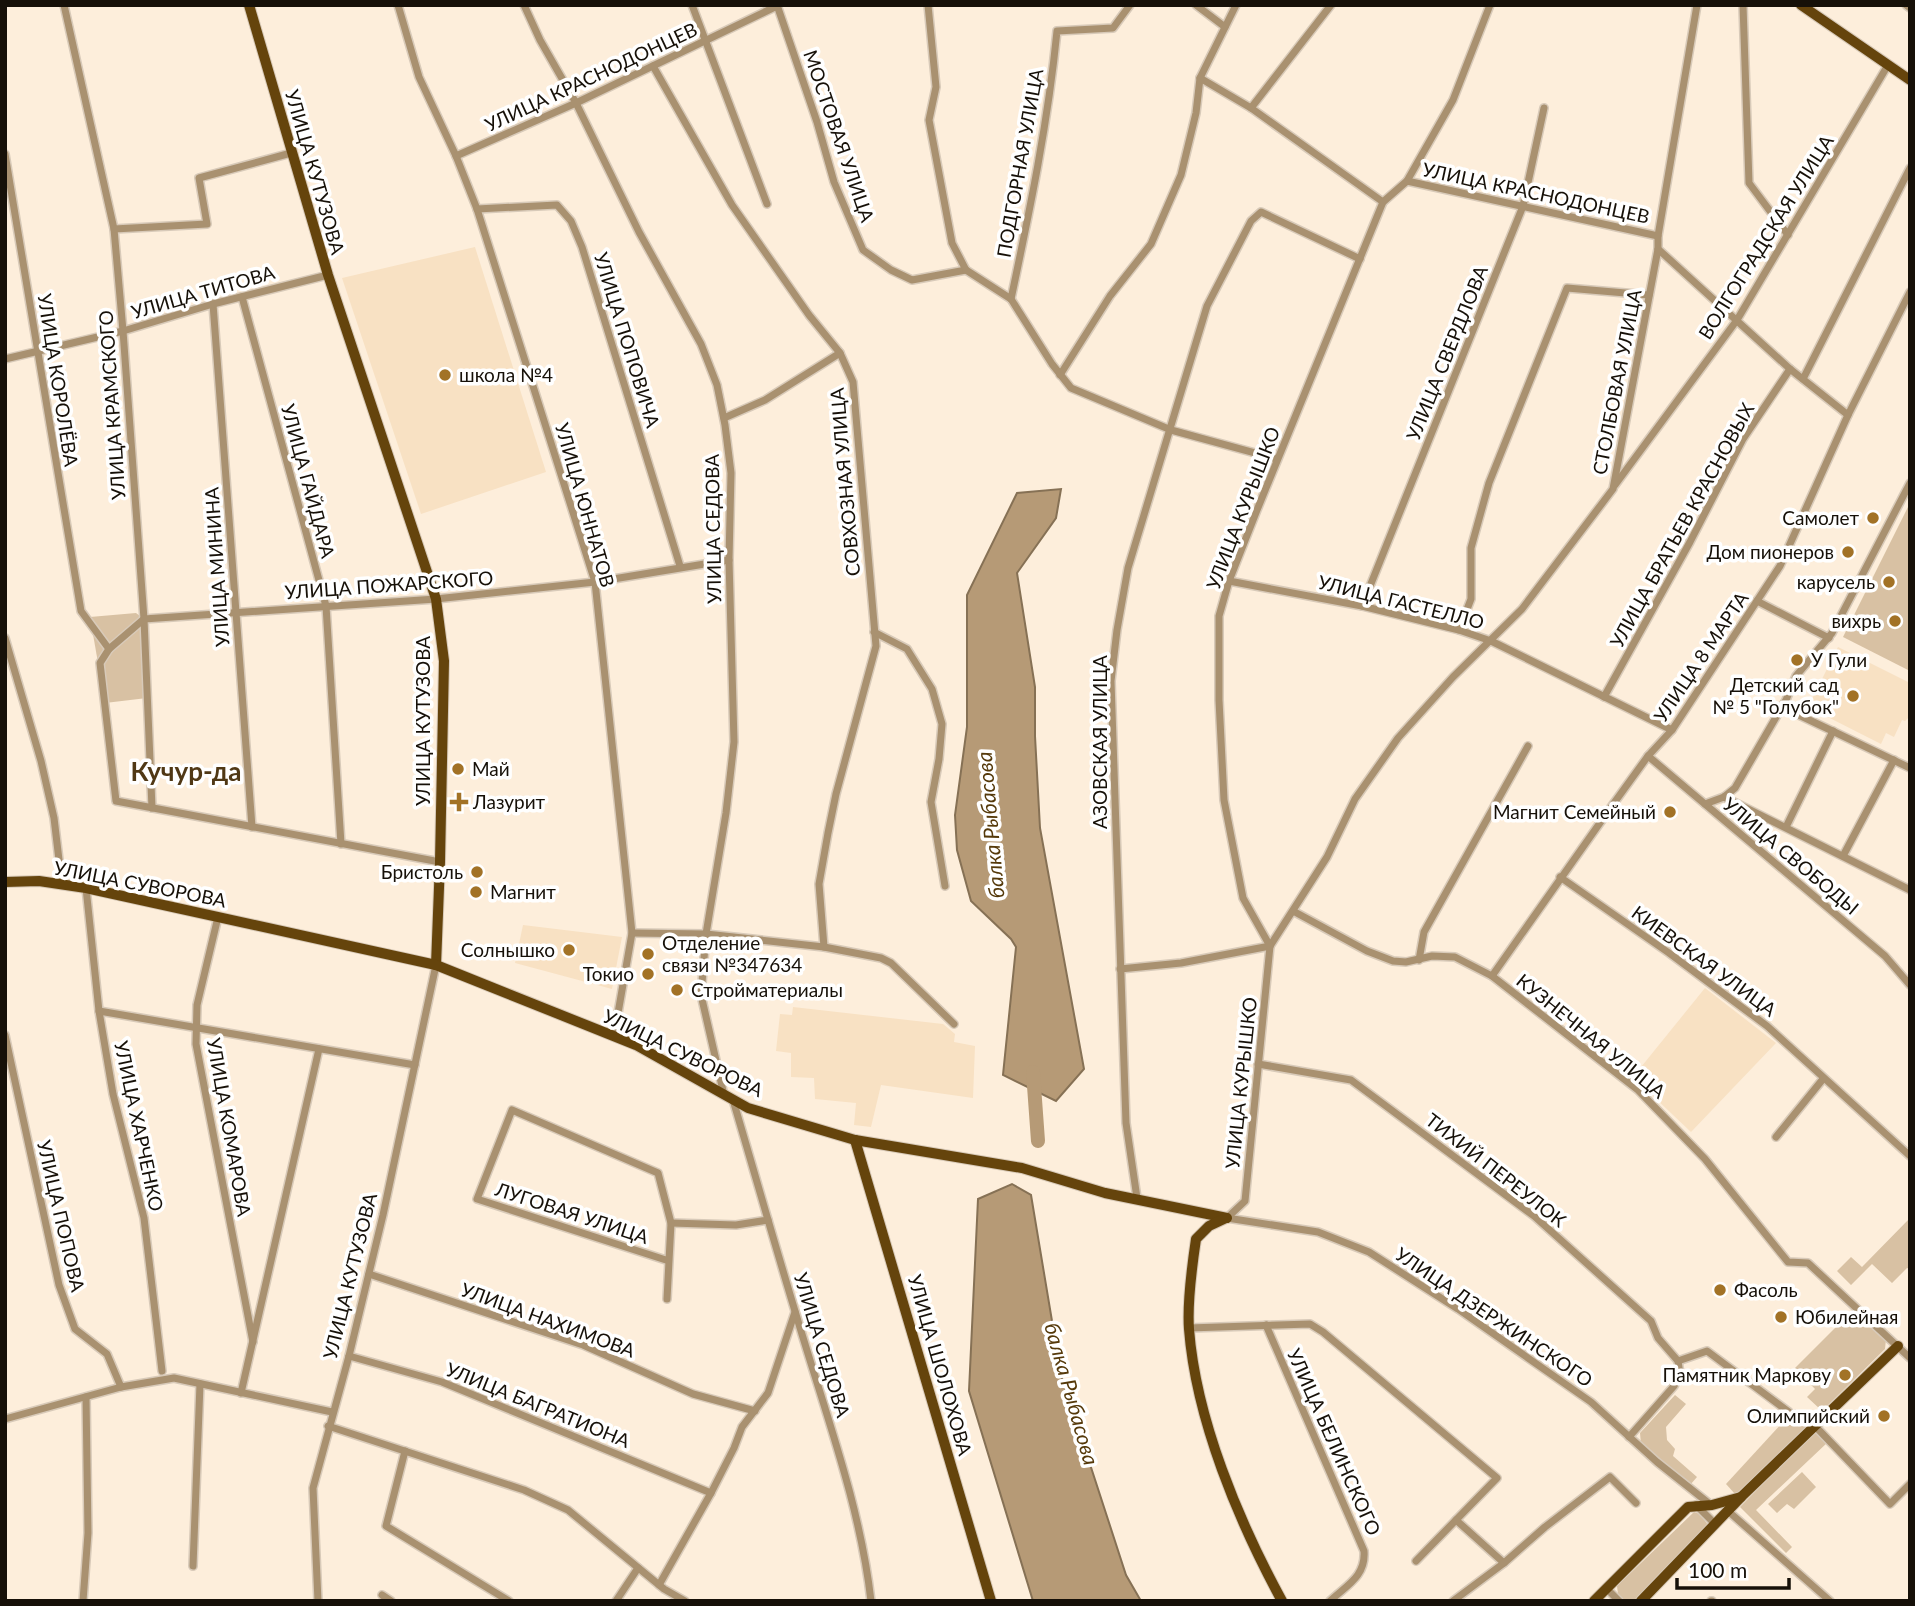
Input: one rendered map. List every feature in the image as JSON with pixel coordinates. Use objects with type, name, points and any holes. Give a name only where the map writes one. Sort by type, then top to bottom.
[{"type":"main road","name":"УЛИЦА КУТУЗОВА","points":[[249,5],[290,153],[328,275],[436,599],[444,662],[436,965]]},
{"type":"main road","points":[[1801,5],[1910,80]]},
{"type":"main road","name":"УЛИЦА СУВОРОВА","points":[[5,881],[38,881],[86,888],[436,965],[636,1045],[748,1108],[855,1140],[1022,1168],[1105,1193],[1227,1218]]},
{"type":"main road","name":"УЛИЦА ШОЛОХОВА","points":[[855,1140],[991,1601]]},
{"type":"main road","points":[[1227,1218],[1209,1226],[1196,1239],[1189,1328],[1198,1392],[1217,1452],[1254,1549],[1282,1601]]},
{"type":"main road","points":[[1641,1601],[1741,1497],[1898,1346]]},
{"type":"main road","points":[[1594,1601],[1688,1507],[1712,1505],[1741,1497]]},
{"type":"street","name":"УЛИЦА КРАМСКОГО","points":[[64,5],[114,229],[144,619],[152,808]]},
{"type":"street","name":"УЛИЦА ЮННАТОВ","points":[[398,5],[419,77],[477,209],[595,582],[632,933],[614,1036]]},
{"type":"street","name":"УЛИЦА СЕДОВА","points":[[524,5],[639,232],[701,344],[717,385],[731,473],[729,560],[734,742],[726,813],[706,934],[701,995],[729,1097],[849,1487],[871,1601]]},
{"type":"street","points":[[692,5],[767,204]]},
{"type":"street","points":[[928,5],[936,87],[929,120],[952,243],[966,270],[1011,299],[1071,388],[1171,430],[1277,459]]},
{"type":"street","name":"ПОДГОРНАЯ УЛИЦА","points":[[1011,299],[1041,159],[1051,96],[1057,31],[1113,28],[1129,5]]},
{"type":"street","points":[[1196,5],[1225,27]]},
{"type":"street","points":[[1060,375],[1110,296],[1152,244],[1181,175],[1196,113],[1200,78],[1236,5]]},
{"type":"street","points":[[1251,108],[1331,5]]},
{"type":"street","name":"УЛИЦА КУРЫШКО","points":[[1227,1218],[1245,1200],[1270,946],[1243,898],[1224,800],[1219,700],[1219,616],[1229,581],[1277,459],[1383,202],[1408,181],[1452,100],[1490,5]]},
{"type":"street","name":"СТОЛБОВАЯ УЛИЦА","points":[[1270,946],[1327,857],[1355,799],[1398,738],[1453,677],[1522,609],[1613,489],[1658,249],[1697,5]]},
{"type":"street","points":[[1743,5],[1749,183],[1787,235]]},
{"type":"street","name":"УЛИЦА КРАСНОДОНЦЕВ","points":[[456,156],[576,103],[777,6]]},
{"type":"street","name":"МОСТОВАЯ УЛИЦА","points":[[777,6],[817,122],[834,182],[863,250],[891,270],[912,280],[966,270]]},
{"type":"street","name":"ВОЛГОГРАДСКАЯ УЛИЦА","points":[[1613,489],[1737,320],[1888,65]]},
{"type":"street","name":"СОВХОЗНАЯ УЛИЦА","points":[[653,66],[732,205],[809,315],[840,353],[853,382],[876,646],[836,794],[819,884],[824,947]]},
{"type":"street","points":[[1200,78],[1251,108],[1383,202]]},
{"type":"street","name":"УЛИЦА СВЕРДЛОВА","points":[[1362,606],[1523,206],[1544,107]]},
{"type":"street","points":[[114,229],[207,224],[199,178],[290,153]]},
{"type":"street","name":"УЛИЦА КОРОЛЁВА","points":[[5,154],[81,611],[109,649]]},
{"type":"street","points":[[1803,379],[1910,168]]},
{"type":"street","name":"УЛИЦА КРАСНОДОНЦЕВ","points":[[1408,181],[1658,236]]},
{"type":"street","name":"УЛИЦА ПОПОВИЧА","points":[[477,209],[557,205],[571,221],[586,261],[680,566]]},
{"type":"street","name":"АЗОВСКАЯ УЛИЦА","points":[[1137,1198],[1126,1123],[1111,681],[1128,568],[1207,306],[1251,222],[1261,212],[1360,259]]},
{"type":"street","name":"УЛИЦА КРАСНОДОНЦЕВ","points":[[1658,249],[1790,369],[1848,415]]},
{"type":"street","name":"УЛИЦА ТИТОВА","points":[[5,359],[123,331],[213,304],[328,275]]},
{"type":"street","points":[[1459,630],[1471,599],[1471,548],[1489,482],[1567,288],[1649,295]]},
{"type":"street","name":"УЛИЦА 8 МАРТА","points":[[1492,976],[1560,877],[1648,757],[1672,730],[1780,566],[1848,415],[1910,292]]},
{"type":"street","name":"УЛИЦА ГАЙДАРА","points":[[242,297],[326,606],[341,844]]},
{"type":"street","name":"УЛИЦА МИНИНА","points":[[213,304],[252,827]]},
{"type":"street","points":[[724,418],[765,400],[840,353]]},
{"type":"street","name":"УЛИЦА БРАТЬЕВ КРАСНОВЫХ","points":[[1604,697],[1743,439],[1790,369]]},
{"type":"street","points":[[1705,804],[1724,797],[1735,788],[1782,707],[1796,676],[1829,638],[1910,483]]},
{"type":"street","name":"УЛИЦА ПОЖАРСКОГО","points":[[144,619],[436,599],[595,582],[729,560]]},
{"type":"street","name":"УЛИЦА ГАСТЕЛЛО","points":[[1229,581],[1362,606],[1459,630],[1491,641],[1672,730]]},
{"type":"street","points":[[1758,601],[1829,638]]},
{"type":"street","points":[[144,619],[109,649],[100,663],[116,802],[440,862]]},
{"type":"street","points":[[874,632],[907,649],[932,689],[936,701],[942,724],[931,802],[945,886]]},
{"type":"street","points":[[5,638],[41,761],[54,818],[62,885]]},
{"type":"street","points":[[1782,707],[1910,768]]},
{"type":"street","points":[[1786,827],[1833,731]]},
{"type":"street","points":[[1419,960],[1424,932],[1528,746]]},
{"type":"street","name":"УЛИЦА СВОБОДЫ","points":[[1648,757],[1885,956],[1910,985]]},
{"type":"street","points":[[1843,856],[1894,760]]},
{"type":"street","points":[[1724,797],[1910,890]]},
{"type":"street","name":"КИЕВСКАЯ УЛИЦА","points":[[1560,877],[1767,1026],[1910,1156]]},
{"type":"street","name":"УЛИЦА ХАРЧЕНКО","points":[[86,888],[99,1011],[113,1094],[144,1218],[162,1371]]},
{"type":"street","name":"КУЗНЕЧНАЯ УЛИЦА","points":[[1293,911],[1367,951],[1393,961],[1406,962],[1432,956],[1455,957],[1492,976],[1638,1090],[1705,1159],[1788,1262],[1808,1264],[1910,1358]]},
{"type":"street","name":"УЛИЦА КОМАРОВА","points":[[218,917],[197,1005],[196,1044],[253,1342]]},
{"type":"street","points":[[632,933],[706,934],[824,947],[881,958],[891,964],[954,1024]]},
{"type":"street","points":[[1120,969],[1181,963],[1270,946]]},
{"type":"street","name":"УЛИЦА КУТУЗОВА","points":[[318,1601],[313,1488],[369,1274],[436,965]]},
{"type":"street","points":[[99,1011],[415,1065]]},
{"type":"street","name":"УЛИЦА ПОПОВА","points":[[5,1035],[59,1285],[75,1329],[107,1354],[121,1387]]},
{"type":"street","points":[[241,1393],[319,1049]]},
{"type":"street","name":"ТИХИЙ ПЕРЕУЛОК","points":[[1258,1063],[1351,1080],[1534,1216],[1651,1321],[1658,1338],[1678,1361]]},
{"type":"street","points":[[1776,1137],[1823,1079]]},
{"type":"street","name":"ЛУГОВАЯ УЛИЦА","points":[[667,1299],[669,1261],[671,1223],[658,1173],[512,1110],[477,1199],[669,1261]]},
{"type":"street","name":"УЛИЦА ДЗЕРЖИНСКОГО","points":[[1227,1218],[1318,1232],[1369,1252],[1458,1309],[1591,1402],[1657,1462],[1712,1505]]},
{"type":"street","name":"ЛУГОВАЯ УЛИЦА","points":[[671,1223],[736,1224],[768,1220]]},
{"type":"street","name":"УЛИЦА НАХИМОВА","points":[[369,1274],[583,1345],[694,1394],[755,1412]]},
{"type":"street","points":[[659,1585],[711,1493],[742,1427],[768,1393],[795,1312]]},
{"type":"street","points":[[1189,1328],[1310,1324],[1497,1478],[1416,1561]]},
{"type":"street","name":"УЛИЦА БЕЛИНСКОГО","points":[[1266,1325],[1364,1551],[1365,1563],[1362,1572],[1331,1601]]},
{"type":"street","points":[[1629,1437],[1674,1387],[1680,1374],[1678,1361],[1707,1351],[1789,1412]]},
{"type":"street","name":"УЛИЦА БАГРАТИОНА","points":[[349,1356],[442,1382],[711,1493]]},
{"type":"street","points":[[5,1419],[121,1387],[174,1378],[332,1412]]},
{"type":"street","points":[[193,1566],[200,1384]]},
{"type":"street","points":[[83,1601],[88,1534],[86,1397]]},
{"type":"street","points":[[328,1426],[524,1490],[568,1510],[659,1585],[685,1601]]},
{"type":"street","points":[[1815,1426],[1889,1504],[1910,1484]]},
{"type":"street","points":[[405,1451],[386,1526],[509,1601]]},
{"type":"street","points":[[1453,1601],[1610,1477],[1636,1503]]},
{"type":"street","points":[[1696,1505],[1715,1524]]},
{"type":"street","points":[[1728,1511],[1830,1601]]},
{"type":"street","points":[[1456,1520],[1504,1563]]},
{"type":"street","points":[[616,1601],[638,1568]]},
{"type":"street","points":[[1606,1588],[1619,1601]]},
{"type":"street","points":[[382,1595],[391,1601]]},
{"type":"shaded area","name":"школа №4","points":[[475,247],[546,472],[421,514],[342,278]]},
{"type":"shaded area","points":[[1910,503],[1910,671],[1843,637]]},
{"type":"shaded area","points":[[136,613],[144,619],[147,698],[105,703],[90,617]]},
{"type":"shaded area","points":[[1838,647],[1910,683],[1910,716],[1905,721],[1902,720],[1894,737],[1886,733],[1881,744],[1808,707]]},
{"type":"shaded area","name":"Солнышко","points":[[523,925],[622,937],[612,989],[515,963]]},
{"type":"shaded area","points":[[1705,988],[1776,1043],[1691,1132],[1633,1077]]},
{"type":"shaded area","points":[[793,1007],[943,1024],[955,1034],[954,1042],[975,1046],[973,1098],[881,1085],[871,1127],[854,1125],[856,1103],[815,1099],[814,1078],[791,1077],[791,1053],[776,1051],[780,1014],[792,1015]]},
{"type":"shaded area","points":[[1910,1218],[1910,1269],[1907,1268],[1892,1283],[1872,1264],[1851,1285],[1837,1271],[1851,1257],[1862,1267]]},
{"type":"shaded area","points":[[1857,1310],[1886,1339],[1885,1349],[1824,1409],[1820,1409],[1807,1397],[1815,1389],[1795,1368],[1850,1313]]},
{"type":"shaded area","points":[[1675,1395],[1686,1404],[1666,1427],[1667,1440],[1675,1449],[1673,1456],[1697,1477],[1690,1485],[1641,1444],[1640,1433]]},
{"type":"shaded area","points":[[1795,1409],[1806,1420],[1807,1427],[1735,1494],[1726,1484]]},
{"type":"shaded area","points":[[1813,1432],[1818,1432],[1828,1442],[1756,1510],[1792,1547],[1786,1553],[1740,1507]]},
{"type":"shaded area","points":[[1802,1472],[1816,1487],[1794,1509],[1787,1504],[1777,1513],[1768,1504]]},
{"type":"shaded area","points":[[1694,1512],[1700,1514],[1708,1525],[1637,1599],[1625,1601],[1618,1594],[1617,1586]]},
{"type":"water","points":[[1061,489],[1056,518],[1017,573],[1035,687],[1040,828],[1084,1069],[1056,1101],[1003,1075],[1016,947],[971,901],[957,850],[955,815],[967,727],[967,595],[1017,493]]},
{"type":"water","points":[[1012,1184],[1031,1195],[1061,1375],[1126,1575],[1141,1601],[1033,1601],[969,1391],[978,1199]]},
{"type":"waterway","name":"балка Рыбасова","points":[[1033,1072],[1038,1141]]},
{"type":"place","name":"школа №4","points":[[445,375]]},
{"type":"place","name":"Самолет","points":[[1873,518]]},
{"type":"place","name":"Дом пионеров","points":[[1848,552]]},
{"type":"place","name":"карусель","points":[[1889,582]]},
{"type":"place","name":"вихрь","points":[[1895,621]]},
{"type":"place","name":"У Гули","points":[[1797,660]]},
{"type":"place","name":"Детский сад № 5 \"Голубок\"","points":[[1853,696]]},
{"type":"place","name":"Май","points":[[458,769]]},
{"type":"place","name":"Лазурит","points":[[459,802]]},
{"type":"place","name":"Магнит Семейный","points":[[1670,812]]},
{"type":"place","name":"Бристоль","points":[[477,872]]},
{"type":"place","name":"Магнит","points":[[476,892]]},
{"type":"place","name":"Солнышко","points":[[569,950]]},
{"type":"place","name":"Отделение связи №347634","points":[[648,954]]},
{"type":"place","name":"Токио","points":[[648,974]]},
{"type":"place","name":"Стройматериалы","points":[[677,990]]},
{"type":"place","name":"Фасоль","points":[[1720,1290]]},
{"type":"place","name":"Юбилейная","points":[[1781,1317]]},
{"type":"place","name":"Памятник Маркову","points":[[1845,1375]]},
{"type":"place","name":"Олимпийский","points":[[1884,1416]]},
{"type":"district","name":"Кучур-да","points":[[186,772]]}]
